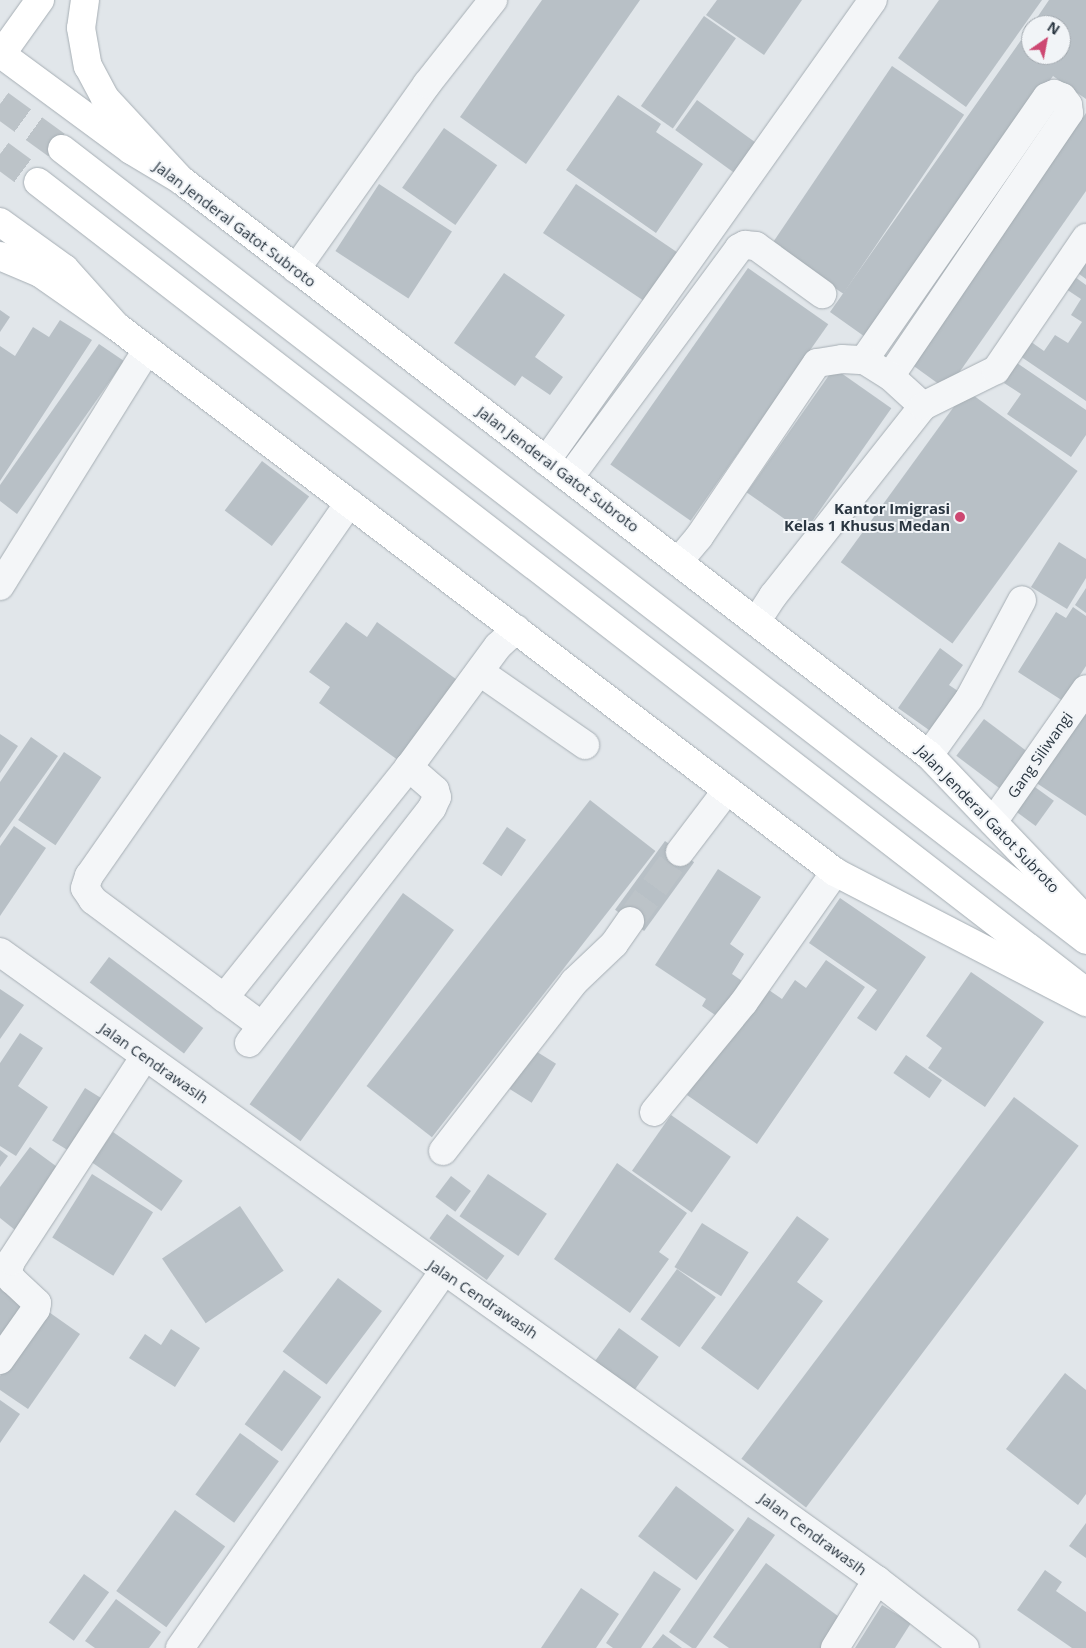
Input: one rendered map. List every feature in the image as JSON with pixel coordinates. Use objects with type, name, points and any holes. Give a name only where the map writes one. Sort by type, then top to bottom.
[{"type":"main road","points":[[0,54],[40,0]]},
{"type":"main road","points":[[85,0],[81,28],[88,66],[105,98],[181,180]]},
{"type":"main road","name":"Jalan Jenderal Gatot Subroto","points":[[0,54],[131,150],[181,180],[929,755],[1086,920]]},
{"type":"main road","name":"Jalan Jenderal Gatot Subroto","points":[[62,148],[1086,940]]},
{"type":"main road","points":[[38,182],[1086,992]]},
{"type":"main road","points":[[0,222],[65,269],[116,326]]},
{"type":"main road","points":[[0,256],[40,273],[116,326],[835,872],[1086,1002]]},
{"type":"street","points":[[296,269],[427,84],[493,0]]},
{"type":"street","points":[[546,461],[873,0]]},
{"type":"street","points":[[864,360],[1047,97],[1054,94],[1062,97],[1068,105],[1069,113],[890,376]]},
{"type":"street","points":[[756,622],[922,406],[996,370],[1086,238]]},
{"type":"street","points":[[570,478],[739,248],[745,245],[756,246],[822,294]]},
{"type":"street","points":[[3,576],[147,350]]},
{"type":"street","points":[[678,562],[699,537],[818,362],[836,359],[864,360],[890,376],[922,406]]},
{"type":"street","points":[[349,502],[89,876],[85,888],[93,900],[224,998],[256,1034],[432,808],[436,790],[409,767]]},
{"type":"street","points":[[929,755],[969,699],[1022,600]]},
{"type":"street","points":[[224,998],[409,767],[498,646],[516,629]]},
{"type":"street","points":[[480,672],[585,745]]},
{"type":"street","name":"Gang Siliwangi","points":[[993,822],[1086,689]]},
{"type":"street","points":[[680,852],[728,790]]},
{"type":"street","points":[[654,1112],[744,1002],[835,872]]},
{"type":"street","points":[[443,1151],[574,982],[614,944],[630,921]]},
{"type":"street","name":"Jalan Cendrawasih","points":[[0,952],[144,1058],[443,1272],[500,1309],[877,1580],[965,1648]]},
{"type":"street","points":[[0,1360],[36,1309],[37,1303],[12,1280],[8,1271],[10,1261],[144,1058]]},
{"type":"street","points":[[180,1648],[443,1272]]},
{"type":"street","points":[[835,1648],[877,1580]]},
{"type":"building","points":[[542,0],[640,0],[526,164],[460,117]]},
{"type":"building","points":[[717,0],[802,0],[764,55],[706,15]]},
{"type":"building","points":[[939,0],[1042,0],[1031,15],[1021,15],[1021,30],[966,107],[898,58]]},
{"type":"building","points":[[1049,0],[1086,0],[1086,99],[1053,76],[868,339],[830,312],[1021,40],[1021,65],[1071,65],[1071,15],[1039,15]]},
{"type":"building","points":[[704,16],[736,38],[673,128],[641,106]]},
{"type":"building","points":[[892,66],[964,115],[843,294],[771,245]]},
{"type":"building","points":[[618,95],[661,124],[656,132],[703,164],[656,233],[566,170]]},
{"type":"building","points":[[697,100],[757,143],[735,173],[675,130]]},
{"type":"building","points":[[1086,113],[1086,191],[947,390],[911,364]]},
{"type":"building","points":[[444,128],[497,165],[455,225],[402,188]]},
{"type":"building","points":[[379,184],[452,231],[408,298],[335,251]]},
{"type":"building","points":[[576,184],[683,256],[650,305],[543,233]]},
{"type":"building","points":[[1086,254],[1086,279],[1075,271]]},
{"type":"building","points":[[748,268],[828,324],[691,521],[610,465]]},
{"type":"building","points":[[504,273],[565,315],[535,357],[563,377],[550,395],[522,376],[515,386],[454,343]]},
{"type":"building","points":[[1075,277],[1086,285],[1086,401],[1017,354],[1027,339],[1044,351],[1055,335],[1068,343],[1082,322],[1071,315],[1081,299],[1066,289]]},
{"type":"building","points":[[0,310],[10,317],[0,332]]},
{"type":"building","points":[[60,320],[92,340],[0,481],[0,346],[15,356],[33,327],[49,337]]},
{"type":"building","points":[[99,344],[124,361],[17,514],[0,501],[0,485]]},
{"type":"building","points":[[1017,363],[1086,410],[1086,435],[1071,457],[1007,414],[1021,394],[1004,383]]},
{"type":"building","points":[[834,368],[891,408],[804,533],[747,493]]},
{"type":"building","name":"Kantor Imigrasi Kelas 1 Khusus Medan","points":[[966,390],[1078,471],[952,643],[841,562]]},
{"type":"building","points":[[262,461],[309,497],[272,546],[225,511]]},
{"type":"building","points":[[1059,542],[1086,559],[1086,578],[1067,609],[1031,587]]},
{"type":"building","points":[[1086,588],[1086,613],[1075,605]]},
{"type":"building","points":[[1073,607],[1086,616],[1086,666],[1063,701],[1018,672],[1056,612],[1066,618]]},
{"type":"building","points":[[346,622],[367,637],[377,622],[460,682],[402,763],[319,703],[330,687],[309,672]]},
{"type":"building","points":[[940,648],[963,665],[949,685],[964,695],[936,735],[898,708]]},
{"type":"building","points":[[1086,695],[1086,816],[1029,778]]},
{"type":"building","points":[[984,719],[1035,758],[1007,794],[956,756]]},
{"type":"building","points":[[0,734],[18,746],[0,773]]},
{"type":"building","points":[[31,737],[58,756],[0,838],[0,782]]},
{"type":"building","points":[[64,752],[101,777],[55,845],[18,820]]},
{"type":"building","points":[[1028,782],[1054,801],[1036,826],[1010,807]]},
{"type":"building","points":[[590,800],[655,851],[432,1137],[367,1086]]},
{"type":"building","points":[[14,826],[46,848],[0,916],[0,846]]},
{"type":"building","points":[[507,827],[526,840],[501,876],[482,863]]},
{"type":"building","points":[[665,841],[694,862],[644,931],[615,910]]},
{"type":"building","points":[[718,869],[761,897],[730,944],[744,954],[732,974],[745,983],[721,1019],[702,1006],[706,999],[655,965]]},
{"type":"building","points":[[403,893],[454,930],[301,1141],[250,1104]]},
{"type":"building","points":[[840,898],[926,957],[876,1031],[857,1018],[877,990],[809,943]]},
{"type":"building","points":[[109,957],[203,1028],[184,1054],[90,983]]},
{"type":"building","points":[[826,960],[865,987],[757,1144],[687,1095],[763,986],[782,999],[795,980],[806,988]]},
{"type":"building","points":[[971,972],[1044,1022],[985,1107],[928,1068],[942,1048],[926,1036]]},
{"type":"building","points":[[0,989],[24,1005],[0,1039]]},
{"type":"building","points":[[20,1033],[43,1048],[18,1086],[48,1107],[16,1156],[0,1146],[0,1063]]},
{"type":"building","points":[[534,1050],[556,1064],[532,1103],[510,1089]]},
{"type":"building","points":[[906,1055],[942,1080],[929,1098],[893,1073]]},
{"type":"building","points":[[85,1088],[107,1102],[74,1154],[52,1141]]},
{"type":"building","points":[[1014,1097],[1079,1146],[806,1508],[741,1459]]},
{"type":"building","points":[[671,1115],[731,1157],[692,1213],[632,1171]]},
{"type":"building","points":[[113,1132],[183,1181],[161,1211],[92,1162]]},
{"type":"building","points":[[30,1147],[60,1169],[15,1230],[0,1218],[0,1187]]},
{"type":"building","points":[[0,1150],[8,1156],[0,1167]]},
{"type":"building","points":[[617,1163],[687,1213],[659,1252],[669,1259],[630,1313],[554,1259]]},
{"type":"building","points":[[92,1174],[153,1212],[113,1276],[52,1238]]},
{"type":"building","points":[[488,1174],[547,1214],[518,1256],[459,1216]]},
{"type":"building","points":[[451,1176],[471,1191],[455,1212],[435,1197]]},
{"type":"building","points":[[240,1206],[284,1271],[206,1323],[162,1259]]},
{"type":"building","points":[[447,1214],[504,1256],[487,1280],[429,1238]]},
{"type":"building","points":[[797,1216],[829,1239],[797,1282],[823,1301],[758,1390],[701,1348]]},
{"type":"building","points":[[702,1223],[749,1252],[721,1296],[674,1267]]},
{"type":"building","points":[[677,1269],[716,1297],[679,1347],[641,1319]]},
{"type":"building","points":[[338,1278],[382,1311],[327,1385],[283,1351]]},
{"type":"building","points":[[0,1286],[29,1306],[0,1349]]},
{"type":"building","points":[[46,1310],[80,1334],[28,1409],[0,1390],[0,1376]]},
{"type":"building","points":[[619,1328],[659,1357],[634,1391],[594,1362]]},
{"type":"building","points":[[171,1329],[200,1348],[175,1387],[129,1358],[145,1334],[161,1345]]},
{"type":"building","points":[[284,1370],[321,1397],[282,1451],[245,1424]]},
{"type":"building","points":[[1065,1373],[1086,1390],[1086,1494],[1078,1505],[1006,1449]]},
{"type":"building","points":[[0,1400],[20,1414],[0,1443]]},
{"type":"building","points":[[240,1433],[279,1461],[234,1523],[195,1494]]},
{"type":"building","points":[[676,1486],[734,1530],[696,1580],[638,1536]]},
{"type":"building","points":[[175,1510],[225,1546],[166,1627],[116,1591]]},
{"type":"building","points":[[748,1517],[775,1535],[696,1648],[692,1648],[669,1632]]},
{"type":"building","points":[[1086,1523],[1086,1558],[1069,1546]]},
{"type":"building","points":[[766,1563],[846,1622],[827,1648],[729,1648],[713,1637]]},
{"type":"building","points":[[1045,1570],[1062,1582],[1056,1591],[1086,1612],[1086,1648],[1072,1648],[1017,1610]]},
{"type":"building","points":[[654,1571],[681,1589],[641,1648],[613,1648],[606,1643]]},
{"type":"building","points":[[84,1574],[109,1592],[74,1641],[49,1623]]},
{"type":"building","points":[[581,1588],[619,1614],[596,1648],[541,1648]]},
{"type":"building","points":[[116,1599],[161,1632],[149,1648],[95,1648],[85,1641]]},
{"type":"building","points":[[882,1605],[911,1623],[895,1648],[855,1648]]},
{"type":"building","points":[[663,1634],[682,1648],[652,1648]]},
{"type":"tunnel","points":[[0,104],[62,149]]},
{"type":"tunnel","points":[[0,154],[38,182]]},
{"type":"tunnel","points":[[630,921],[680,852]]},
{"type":"place","name":"Kantor Imigrasi Kelas 1 Khusus Medan","points":[[960,517]]}]
